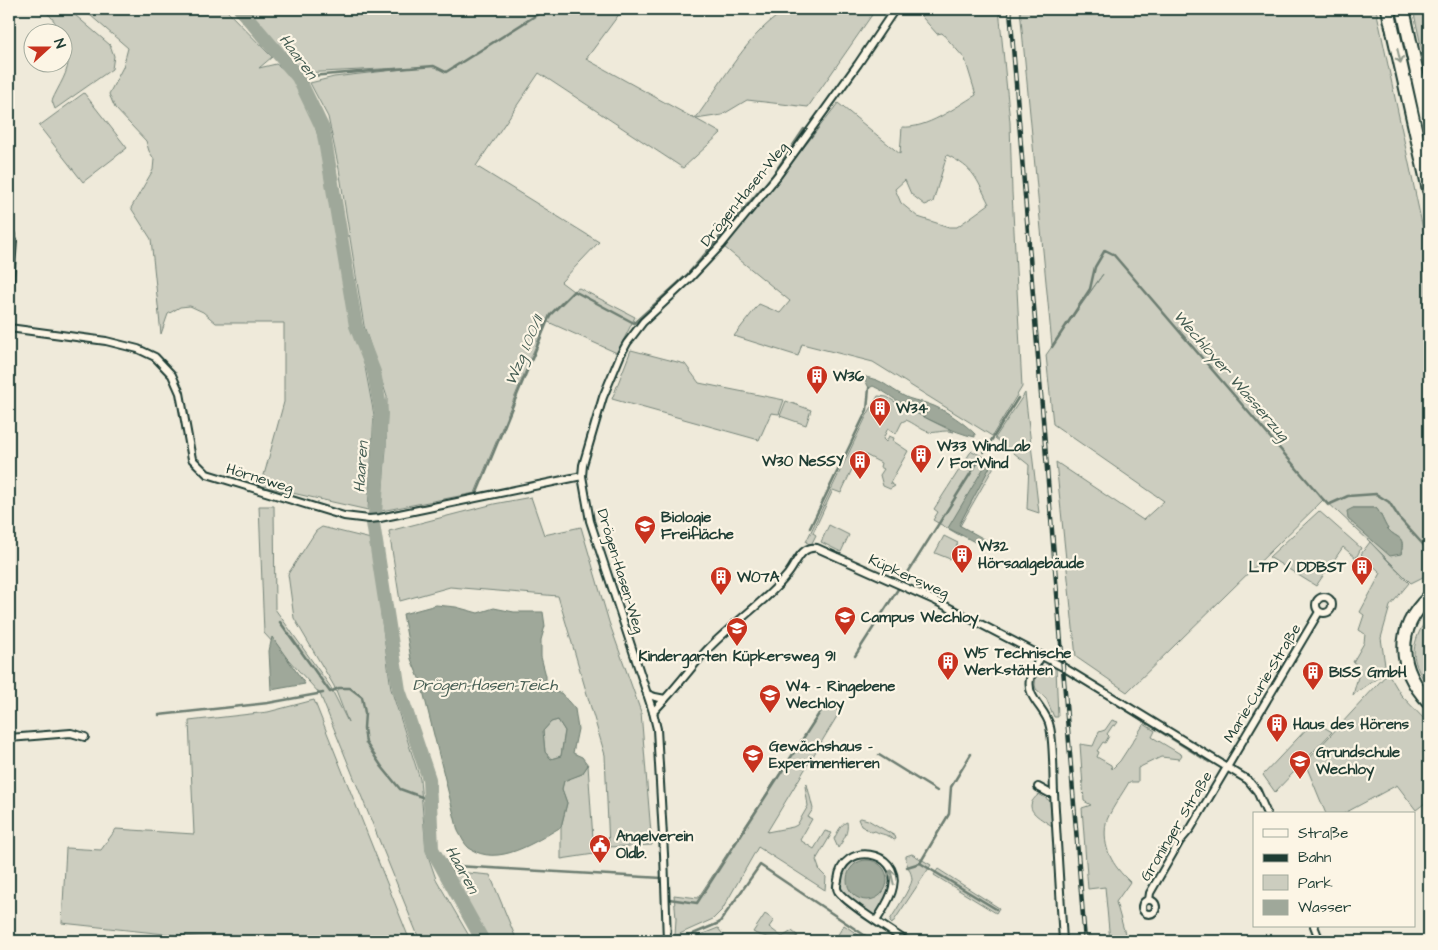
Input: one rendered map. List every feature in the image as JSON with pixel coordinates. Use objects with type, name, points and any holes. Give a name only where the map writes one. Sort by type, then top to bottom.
[{"type":"highway","points":[[1388,9],[1429,190]]},
{"type":"highway","points":[[1403,9],[1429,128]]},
{"type":"highway","points":[[1429,597],[1422,603],[1407,629],[1404,645],[1404,660],[1410,676],[1429,702]]},
{"type":"highway","points":[[1413,618],[1429,603]]},
{"type":"street","name":"Drögen-Hasen-Weg","points":[[667,941],[659,746],[653,712],[590,521],[582,476],[589,439],[603,397],[627,343],[643,322],[690,278],[721,245],[778,175],[895,9]]},
{"type":"street","points":[[9,229],[13,241],[9,296]]},
{"type":"street","name":"Hörneweg","points":[[9,328],[106,341],[138,349],[155,357],[172,375],[180,393],[192,459],[207,474],[344,516],[369,519],[380,518],[582,476]]},
{"type":"street","name":"Küpkersweg","points":[[653,712],[708,649],[774,590],[789,573],[802,552],[812,548],[909,589],[1063,666],[1248,780],[1258,791],[1266,812]]},
{"type":"street","name":"Marie-Curie-Straße","points":[[1227,766],[1319,612]]},
{"type":"street","points":[[1042,655],[1030,678],[1029,688],[1030,695],[1044,712],[1051,729],[1063,941]]},
{"type":"street","points":[[647,694],[665,699]]},
{"type":"street","points":[[9,738],[71,733],[84,736]]},
{"type":"street","name":"Groninger Straße","points":[[1149,900],[1150,893],[1227,766]]},
{"type":"street","points":[[1038,788],[1054,793]]},
{"type":"street","points":[[876,921],[891,896],[894,886],[892,874],[888,865],[880,857],[871,854],[861,854],[848,860],[841,867],[837,889],[841,896],[876,921],[906,941]]},
{"type":"street","points":[[1315,928],[1320,941]]},
{"type":"green space","points":[[40,9],[68,9],[110,45],[114,56],[112,69],[55,109],[52,101],[65,72],[72,72],[72,22],[54,22],[50,15]]},
{"type":"green space","points":[[83,9],[227,9],[272,57],[259,68],[276,64],[288,72],[310,110],[328,179],[351,324],[365,367],[374,415],[368,510],[261,486],[284,402],[284,323],[216,323],[203,312],[190,306],[180,307],[168,314],[161,334],[151,239],[131,208],[153,170],[154,159],[146,141],[115,108],[109,94],[123,67],[128,48]]},
{"type":"green space","points":[[245,9],[623,9],[586,59],[695,119],[750,42],[776,17],[790,9],[876,9],[808,107],[747,100],[722,115],[696,119],[721,133],[683,168],[539,73],[476,166],[599,242],[561,282],[573,291],[579,288],[635,317],[617,353],[546,321],[475,493],[381,511],[386,449],[387,397],[364,326],[339,169],[328,117],[310,83],[334,77],[420,67],[302,73]]},
{"type":"green space","points":[[915,9],[999,9],[1010,122],[1022,387],[992,436],[873,362],[802,344],[798,356],[734,336],[759,304],[780,313],[790,301],[724,247],[838,103],[900,154],[902,127],[921,125],[931,121],[976,95],[965,59],[942,33],[937,34]],"holes":[[[947,155],[974,175],[989,204],[957,227],[949,227],[918,217],[901,203],[895,189],[905,180],[911,194],[925,205],[933,202]]]},
{"type":"green space","points":[[1020,9],[1376,9],[1429,257],[1429,574],[1411,583],[1324,499],[1127,692],[1076,657],[1056,462],[1143,520],[1164,501],[1053,424],[1046,355],[1103,274],[1052,345]],"holes":[[[1353,508],[1376,508],[1388,529],[1400,538],[1402,543],[1401,554]]]},
{"type":"green space","points":[[1413,9],[1429,9],[1429,82]]},
{"type":"green space","points":[[84,93],[127,148],[83,182],[39,126]]},
{"type":"green space","points":[[631,350],[685,364],[699,383],[784,400],[779,414],[771,413],[759,440],[612,399]]},
{"type":"green space","points":[[1025,393],[1039,513],[1027,509],[1029,465],[995,438]]},
{"type":"green space","points":[[878,396],[887,397],[954,432],[929,432],[906,420],[902,422],[896,434],[888,428],[883,439],[886,442],[889,436],[894,438],[893,441],[908,451],[890,483],[895,486],[890,489],[883,486],[880,475],[884,469],[880,467],[881,463],[860,452],[841,493],[833,490],[813,533],[816,535],[811,545],[806,542]]},
{"type":"green space","points":[[786,401],[811,410],[806,425],[780,416]]},
{"type":"green space","points":[[972,451],[996,463],[960,526],[965,529],[961,536],[933,520],[938,512],[934,509]]},
{"type":"green space","points":[[531,497],[544,535],[581,527],[609,622],[641,712],[652,845],[609,847],[605,755],[558,596],[450,587],[400,601],[389,531],[494,504]]},
{"type":"green space","points":[[259,506],[274,506],[275,609],[330,686],[348,722],[334,686],[294,618],[288,574],[316,531],[322,527],[371,539],[391,689],[420,779],[426,850],[436,879],[472,941],[420,941],[320,694],[264,633]]},
{"type":"green space","points":[[1319,511],[1361,548],[1356,558],[1343,547],[1316,586],[1269,557]]},
{"type":"green space","points":[[829,525],[849,535],[841,552],[821,542]]},
{"type":"green space","points":[[944,536],[958,543],[950,559],[935,553]]},
{"type":"green space","points":[[1370,542],[1409,583],[1390,606],[1381,638],[1386,672],[1353,695],[1359,673],[1354,669],[1356,664],[1353,662],[1364,643],[1365,634],[1359,630],[1364,615],[1360,612],[1381,573],[1361,554]]},
{"type":"green space","points":[[1429,619],[1429,688],[1418,669],[1414,650],[1420,630]]},
{"type":"green space","points":[[1050,665],[1056,668],[1058,717],[1054,717],[1046,698],[1036,689],[1035,685],[1036,674],[1042,667]]},
{"type":"green space","points":[[1388,673],[1401,695],[1429,724],[1429,800],[1416,810],[1397,785],[1347,812],[1325,812],[1305,763]]},
{"type":"green space","points":[[314,700],[410,941],[230,941],[62,923],[66,848],[101,850],[116,829],[194,834],[189,721],[268,712]]},
{"type":"green space","points":[[826,703],[834,705],[839,713],[767,832],[797,825],[808,806],[805,786],[807,784],[813,809],[808,817],[812,819],[800,840],[814,849],[825,831],[832,833],[816,860],[820,871],[826,877],[825,890],[758,847],[722,910],[713,919],[675,936],[674,895],[698,898]]},
{"type":"green space","points":[[558,720],[565,731],[561,756],[551,759],[545,752],[543,731],[551,722]]},
{"type":"green space","points":[[1112,720],[1118,722],[1115,726],[1113,725],[1107,734],[1109,736],[1097,751],[1099,752],[1097,757],[1111,765],[1112,769],[1120,761],[1144,724],[1155,731],[1152,737],[1182,755],[1179,759],[1161,757],[1138,768],[1138,782],[1129,782],[1107,819],[1105,832],[1107,848],[1113,862],[1130,882],[1116,902],[1127,941],[1110,941],[1105,887],[1088,889],[1082,808],[1091,805],[1084,801],[1080,744],[1093,746],[1099,732],[1105,730]]},
{"type":"green space","points":[[1314,721],[1332,732],[1275,792],[1263,775]]},
{"type":"green space","points":[[588,765],[594,854],[561,859],[561,827],[567,803],[562,789],[564,780],[582,774]]},
{"type":"green space","points":[[1039,794],[1050,801],[1052,826],[1037,816],[1031,808],[1031,804]]},
{"type":"green space","points":[[858,819],[868,820],[895,836],[896,839],[894,840],[875,831],[872,832],[861,826]]},
{"type":"green space","points":[[847,822],[844,839],[838,848],[834,839],[841,827]]},
{"type":"green space","points":[[871,854],[888,865],[894,886],[876,921],[841,895],[838,876],[848,860]]},
{"type":"green space","points":[[912,854],[931,865],[892,924],[890,920],[912,880],[906,856]]},
{"type":"green space","points":[[938,869],[999,908],[996,913],[934,875]]},
{"type":"green space","points":[[447,871],[490,875],[517,941],[489,941]]},
{"type":"green space","points":[[765,914],[774,920],[769,927],[782,937],[792,931],[798,936],[794,938],[776,938],[762,936],[753,932]]},
{"type":"green space","points":[[844,925],[867,941],[834,941]]},
{"type":"green space","points":[[718,928],[728,941],[685,941]]},
{"type":"water","points":[[863,376],[879,381],[908,398],[945,411],[966,426],[975,434],[975,437],[957,432],[928,419],[873,386],[869,388]]},
{"type":"water","points":[[986,464],[990,467],[959,525],[995,545],[992,551],[948,528]]},
{"type":"water","points":[[1353,508],[1376,508],[1388,529],[1401,540],[1401,554],[1390,556],[1348,519],[1347,511]]},
{"type":"water","name":"Drögen-Hasen-Teich","points":[[436,605],[456,607],[478,613],[494,608],[514,612],[543,612],[545,626],[541,640],[541,657],[546,676],[546,691],[561,693],[575,709],[578,729],[573,753],[582,757],[588,765],[582,774],[564,781],[562,789],[567,803],[561,827],[528,846],[504,854],[480,853],[469,848],[466,844],[458,831],[421,683],[411,659],[403,614]],"holes":[[[558,720],[565,731],[561,756],[551,759],[545,752],[543,731],[551,722]]]},
{"type":"water","points":[[272,637],[305,684],[271,690],[269,651]]},
{"type":"water","points":[[863,860],[871,860],[878,863],[884,869],[887,880],[884,891],[878,897],[871,900],[863,900],[856,897],[850,891],[847,884],[847,876],[850,869],[856,863]]},
{"type":"waterway","name":"Haaren","points":[[240,9],[298,77],[323,129],[356,326],[374,372],[381,413],[373,523],[399,690],[429,779],[432,849],[483,941]]},
{"type":"waterway","points":[[298,77],[434,66],[446,72],[546,9]]},
{"type":"waterway","name":"Wzg 1.00/11","points":[[375,515],[476,495],[550,315],[574,291],[634,323],[687,275],[773,175],[804,129]]},
{"type":"waterway","name":"Wechloyer Wasserzug","points":[[1052,347],[1090,289],[1095,267],[1105,250],[1113,254],[1328,505],[1348,496],[1376,494],[1389,502],[1400,519],[1429,551]]},
{"type":"waterway","points":[[810,528],[867,410],[869,388]]},
{"type":"waterway","name":"Wechloyer Wasserzug","points":[[984,452],[1018,398]]},
{"type":"waterway","name":"Wechloyer Wasserzug","points":[[902,582],[979,460]]},
{"type":"waterway","name":"Wechloyer Wasserzug","points":[[855,656],[900,586]]},
{"type":"waterway","points":[[280,622],[330,692],[339,688],[350,688],[362,697],[365,713],[366,743],[400,789],[430,800]]},
{"type":"waterway","points":[[1078,680],[1209,762]]},
{"type":"waterway","points":[[159,715],[268,703],[323,693]]},
{"type":"waterway","name":"Wechloyer Wasserzug","points":[[669,899],[697,903],[822,709]]},
{"type":"waterway","points":[[920,863],[949,814],[951,787],[971,754]]},
{"type":"waterway","points":[[879,755],[937,791]]},
{"type":"waterway","points":[[907,867],[920,863],[996,909]]},
{"type":"waterway","name":"Wechloyer Wasserzug","points":[[439,865],[662,878],[663,880]]},
{"type":"waterway","points":[[693,934],[719,923],[760,865],[873,941]]},
{"type":"railway","points":[[1010,9],[1085,941]]},
{"type":"place","name":"W36","points":[[817,395]]},
{"type":"place","name":"W34","points":[[880,427]]},
{"type":"place","name":"W33 WindLab / ForWind","points":[[921,474]]},
{"type":"place","name":"W30 NeSSY","points":[[860,480]]},
{"type":"place","name":"Biologie Freifläche","points":[[645,545]]},
{"type":"place","name":"W32 Hörsaalgebäude","points":[[962,574]]},
{"type":"place","name":"LTP / DDBST","points":[[1362,586]]},
{"type":"place","name":"W07A","points":[[721,596]]},
{"type":"place","name":"Campus Wechloy","points":[[845,636]]},
{"type":"place","name":"Kindergarten Küpkersweg 91","points":[[737,647]]},
{"type":"place","name":"W5 Technische Werkstätten","points":[[948,681]]},
{"type":"place","name":"BISS GmbH","points":[[1313,691]]},
{"type":"place","name":"W4 - Ringebene Wechloy","points":[[770,714]]},
{"type":"place","name":"Haus des Hörens","points":[[1277,743]]},
{"type":"place","name":"Gewächshaus - Experimentieren","points":[[753,774]]},
{"type":"place","name":"Grundschule Wechloy","points":[[1300,780]]},
{"type":"place","name":"Angelverein Oldb.","points":[[600,864]]}]
